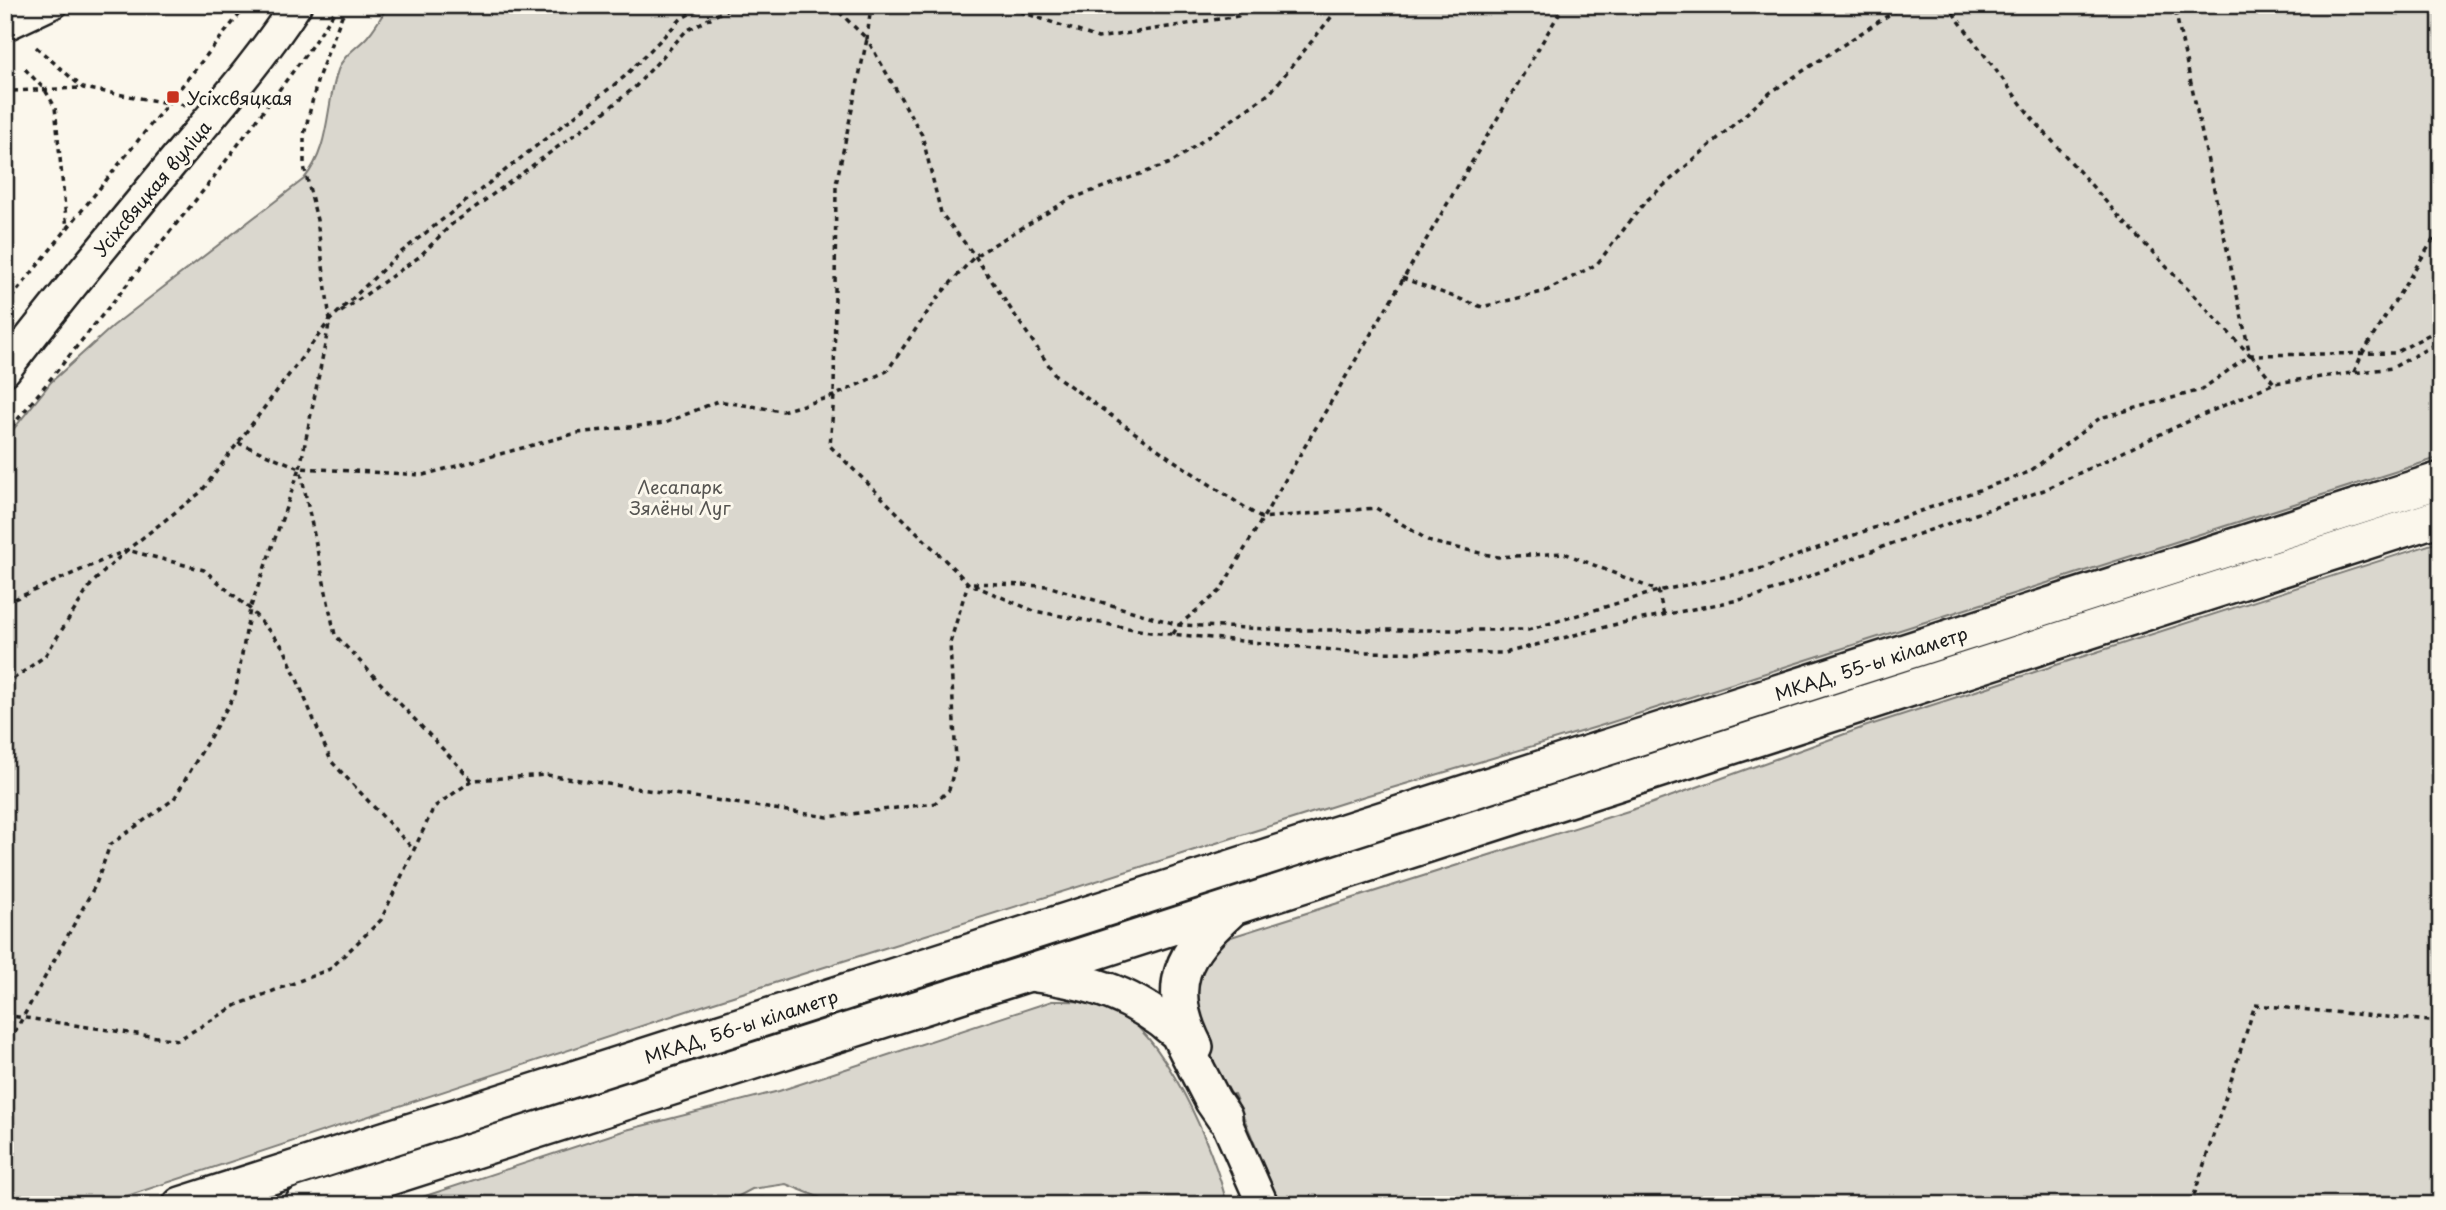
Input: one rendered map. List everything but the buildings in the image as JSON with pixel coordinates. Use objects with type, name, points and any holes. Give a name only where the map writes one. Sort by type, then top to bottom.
[{"type":"highway","name":"МКАД, 55-ы кіламетр","points":[[1301,846],[2441,480]]},
{"type":"highway","name":"МКАД, 55-ы кіламетр","points":[[1310,881],[2441,517]]},
{"type":"highway","name":"МКАД, 56-ы кіламетр","points":[[181,1205],[1301,846]]},
{"type":"highway","name":"МКАД, 56-ы кіламетр","points":[[302,1205],[1310,881]]},
{"type":"highway","points":[[1224,1117],[1221,1099],[1183,1023],[1179,999],[1183,967],[1203,935],[1237,904]]},
{"type":"highway","points":[[1029,973],[1078,980],[1112,991],[1169,1025],[1178,1033],[1224,1117]]},
{"type":"main road","name":"Усіхсвяцкая вуліца","points":[[5,370],[278,33],[296,5]]},
{"type":"main road","points":[[1224,1117],[1263,1205]]},
{"type":"lane","points":[[5,29],[56,5]]},
{"type":"path","points":[[228,5],[240,15]]},
{"type":"path","points":[[5,306],[247,5]]},
{"type":"path","points":[[5,435],[207,186],[306,54],[339,5]]},
{"type":"path","points":[[5,1050],[96,884],[110,845],[174,799],[235,694],[250,609],[300,468],[330,320],[317,220],[304,166],[304,135],[318,78],[346,5]]},
{"type":"path","points":[[5,685],[45,656],[92,583],[127,550],[201,492],[330,320],[400,253],[624,77],[682,18],[706,5]]},
{"type":"path","points":[[330,320],[419,257],[452,225],[596,119],[635,87],[686,31],[735,5]]},
{"type":"path","points":[[832,5],[867,39],[922,135],[941,213],[975,256],[1056,376],[1174,460],[1261,518],[1376,508],[1431,542],[1498,557],[1564,553],[1658,591]]},
{"type":"path","points":[[871,5],[867,39],[836,184],[834,396],[830,446],[968,583],[1034,611],[1150,632],[1353,652],[1505,653],[1617,624],[1759,596],[1882,547],[2044,491],[2274,383],[2392,368],[2441,341]]},
{"type":"path","points":[[1000,5],[1098,38],[1238,16],[1246,5]]},
{"type":"path","points":[[238,443],[300,468],[423,475],[577,433],[665,423],[718,401],[782,411],[834,396],[887,371],[938,297],[975,256],[1070,199],[1171,163],[1270,93],[1342,5]]},
{"type":"path","points":[[1173,634],[1179,625],[1220,592],[1564,5]]},
{"type":"path","points":[[1402,278],[1482,307],[1546,291],[1597,264],[1645,202],[1771,92],[1904,5]]},
{"type":"path","points":[[1947,5],[2031,117],[2124,222],[2274,383]]},
{"type":"path","points":[[2174,5],[2250,355]]},
{"type":"path","points":[[36,47],[83,88]]},
{"type":"path","points":[[25,69],[45,90],[55,107],[67,229]]},
{"type":"path","points":[[13,91],[83,88],[169,103]]},
{"type":"path","points":[[2354,373],[2362,354],[2441,227]]},
{"type":"path","points":[[968,583],[1047,586],[1179,625],[1292,631],[1528,630],[1658,591],[1757,570],[2029,472],[2100,418],[2201,390],[2250,355],[2395,353],[2441,328]]},
{"type":"path","points":[[300,468],[335,635],[472,780]]},
{"type":"path","points":[[5,603],[127,550],[204,570],[250,609],[284,648],[331,761],[414,851]]},
{"type":"path","points":[[5,1015],[178,1040],[237,1005],[330,969],[381,920],[434,807],[472,780],[547,775],[828,817],[935,803],[948,790],[956,761],[950,643],[968,583]]},
{"type":"path","points":[[1658,591],[1664,615]]},
{"type":"path","points":[[2191,1205],[2255,1005],[2441,1022]]},
{"type":"path","points":[[565,1205],[607,1197],[661,1205]]},
{"type":"path","points":[[741,1205],[761,1199],[835,1205]]},
{"type":"green space","name":"Лесапарк Зялёны Луг","points":[[388,5],[2441,5],[2441,457],[1600,726],[1365,796],[714,1002],[100,1205],[5,1205],[5,440],[51,382],[113,326],[304,179],[319,153],[340,65],[370,33]]},
{"type":"green space","points":[[2441,541],[2441,1205],[1280,1205],[1234,1094],[1228,1096],[1184,1009],[1206,949],[1231,937],[1647,805],[1867,726]]},
{"type":"green space","points":[[1052,1001],[1104,1005],[1131,1021],[1150,1040],[1168,1066],[1199,1125],[1227,1205],[838,1205],[786,1184],[752,1189],[722,1205],[398,1205],[626,1130],[779,1091]]},
{"type":"place","name":"Усіхсвяцкая","points":[[173,97]]}]
